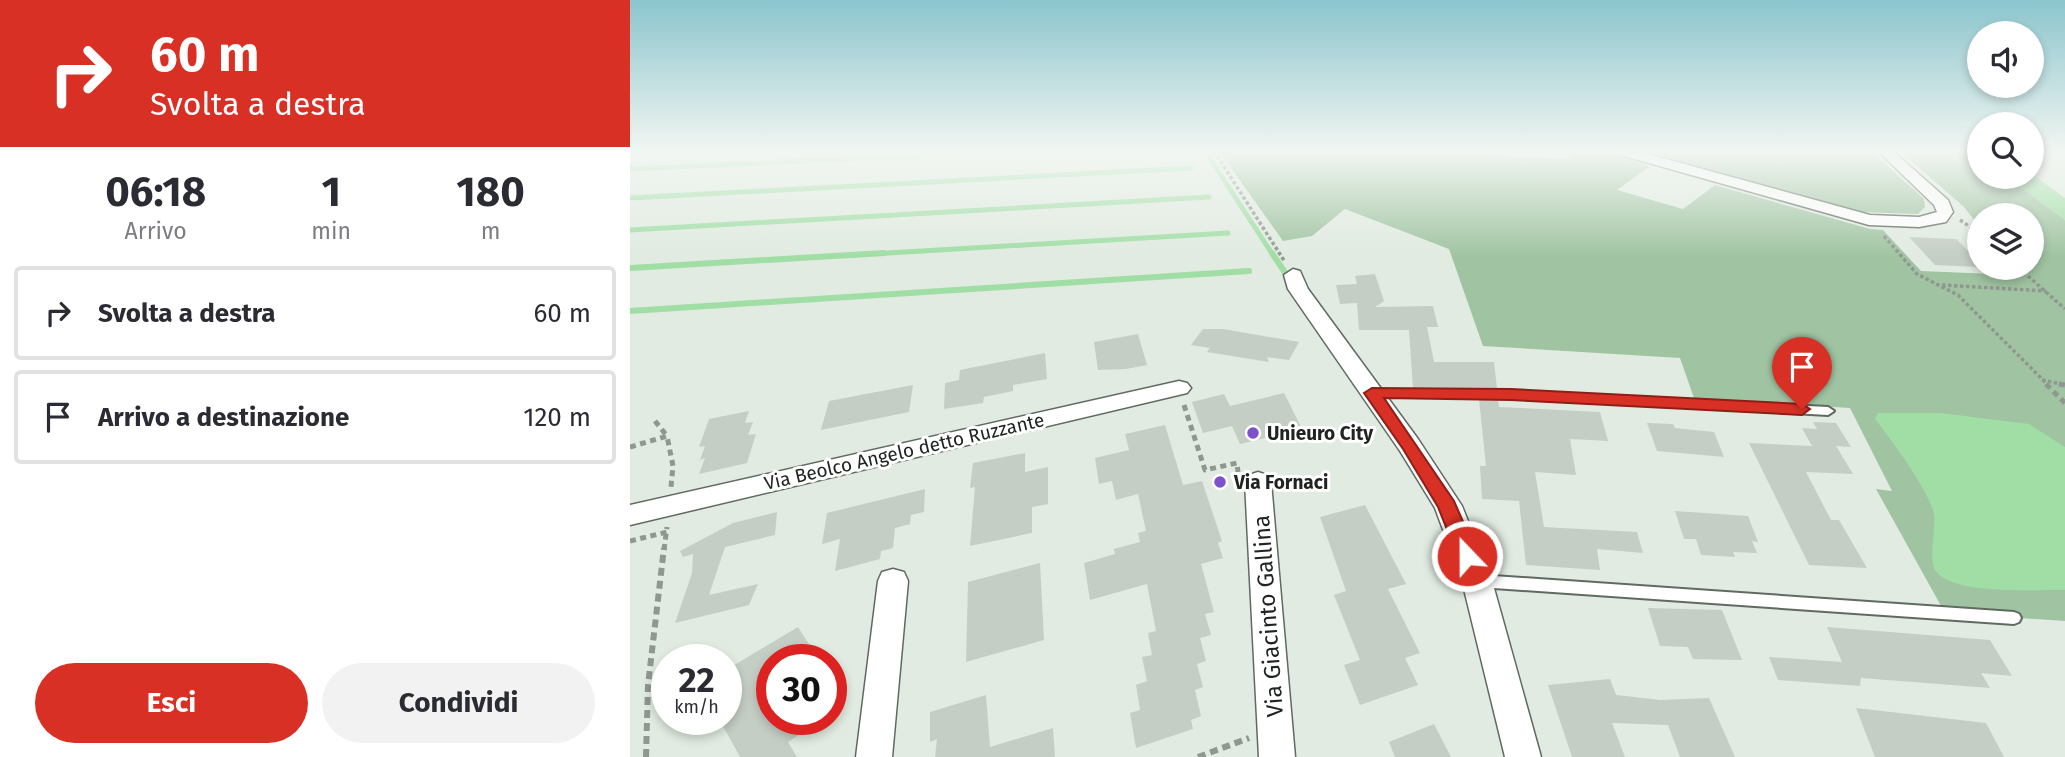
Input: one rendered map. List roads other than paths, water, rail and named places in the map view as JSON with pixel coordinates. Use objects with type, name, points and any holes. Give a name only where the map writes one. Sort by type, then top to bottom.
[{"type":"street","points":[[1748,186],[1869,220],[1919,222],[1940,218],[1945,212],[1942,203],[1924,186]]},
{"type":"street","points":[[1293,275],[1298,289],[1409,445],[1448,506],[1477,581],[1523,757]]},
{"type":"street","name":"Via Beolco Angelo detto Ruzzante","points":[[630,515],[1179,388]]},
{"type":"street","name":"Via Giacinto Gallina","points":[[1248,473],[1272,755]]},
{"type":"street","points":[[874,757],[893,581]]},
{"type":"lane","points":[[1372,393],[1523,395],[1828,411]]},
{"type":"lane","points":[[1477,581],[2014,618]]},
{"type":"waterway","points":[[630,198],[848,186]]},
{"type":"waterway","points":[[1228,186],[1273,255]]},
{"type":"waterway","points":[[630,230],[1209,197]]},
{"type":"waterway","points":[[854,255],[1228,233]]},
{"type":"waterway","points":[[630,268],[884,253]]},
{"type":"waterway","points":[[1272,253],[1286,274]]},
{"type":"waterway","points":[[630,311],[1249,271]]},
{"type":"place","name":"Unieuro City","points":[[1253,433]]},
{"type":"place","name":"Via Fornaci","points":[[1220,482]]}]
